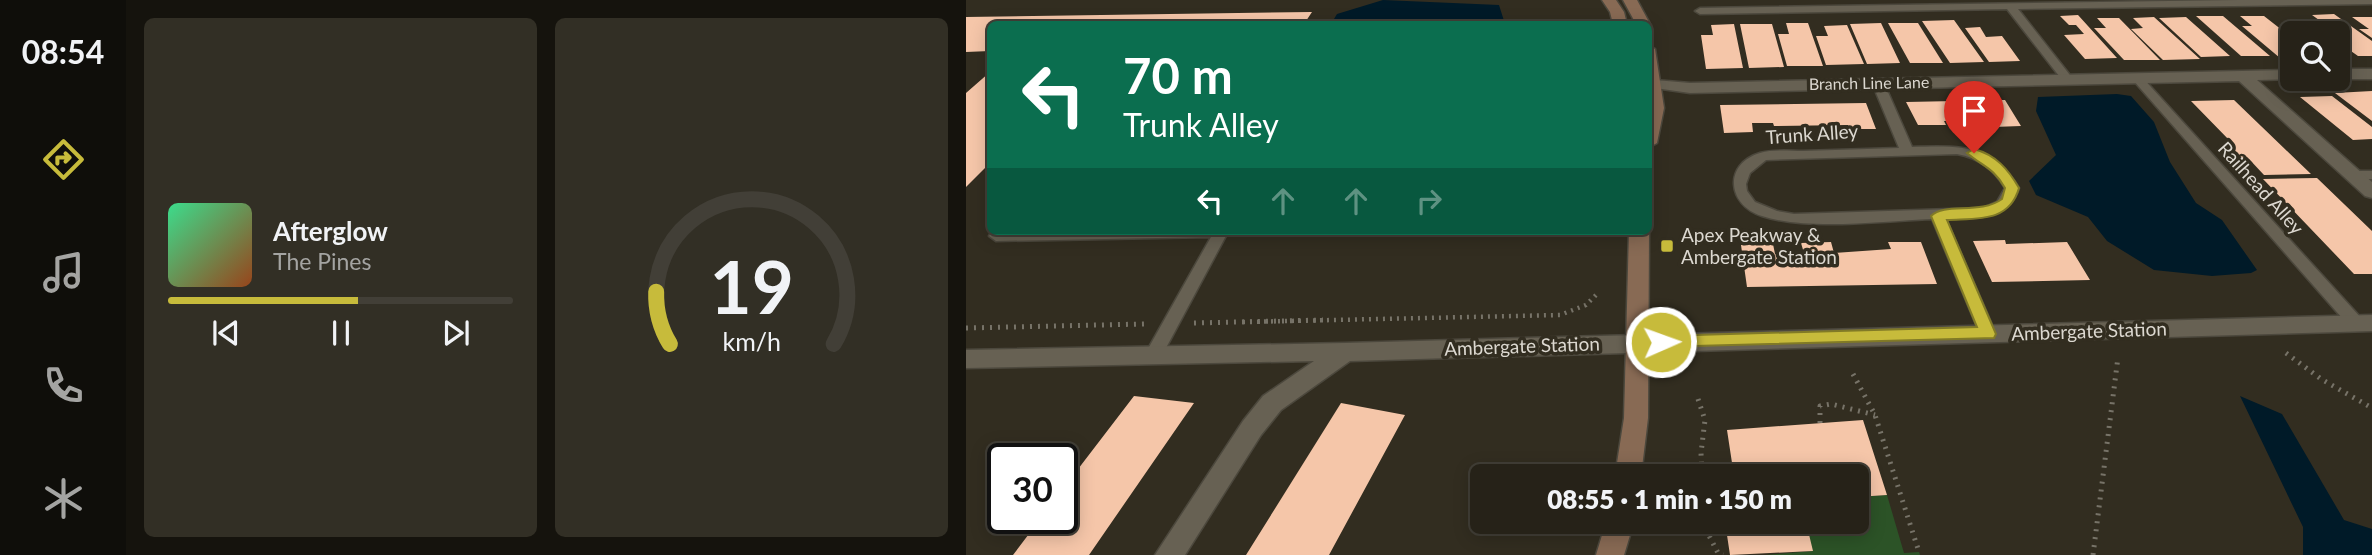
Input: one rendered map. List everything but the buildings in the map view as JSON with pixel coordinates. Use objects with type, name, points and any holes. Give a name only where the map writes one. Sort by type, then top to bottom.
[{"type":"main road","points":[[1609,0],[1619,21]]},
{"type":"main road","points":[[1630,0],[1641,21]]},
{"type":"main road","points":[[1652,70],[1655,85],[1655,128],[1652,134]]},
{"type":"main road","points":[[1630,464],[1636,418],[1639,235]]},
{"type":"main road","points":[[1610,555],[1616,534]]},
{"type":"street","points":[[2350,74],[2372,74]]},
{"type":"street","name":"Branch Line Lane","points":[[1655,85],[1690,88],[2280,75]]},
{"type":"street","points":[[2244,76],[2372,192]]},
{"type":"street","name":"Ambergate Station","points":[[966,359],[1345,352],[2364,323]]},
{"type":"street","points":[[1169,555],[1252,428],[1272,403],[1345,352]]},
{"type":"lane","points":[[1700,11],[2372,1]]},
{"type":"lane","points":[[2010,6],[2067,79]]},
{"type":"lane","name":"Railhead Alley","points":[[2137,78],[2364,323]]},
{"type":"lane","points":[[1878,83],[1907,151]]},
{"type":"lane","name":"Trunk Alley","points":[[1958,150],[1987,159],[2004,173],[2012,188],[2008,201],[1998,209],[1983,214],[1938,216],[1794,219],[1769,214],[1751,205],[1740,185],[1740,175],[1749,163],[1763,156],[1958,150]]},
{"type":"lane","points":[[2353,175],[2372,175]]},
{"type":"lane","points":[[1938,216],[1988,334]]},
{"type":"lane","points":[[996,236],[1052,235]]},
{"type":"lane","points":[[1153,356],[1219,235]]},
{"type":"path","points":[[966,328],[1560,315],[1586,305],[1598,293]]},
{"type":"path","points":[[2286,353],[2321,379],[2372,408]]},
{"type":"path","points":[[2093,555],[2118,357]]},
{"type":"path","points":[[1853,374],[1875,415],[1919,552]]},
{"type":"path","points":[[1698,399],[1704,408],[1706,434],[1701,450],[1702,464]]},
{"type":"path","points":[[1820,423],[1819,406],[1831,404],[1875,415]]},
{"type":"path","points":[[1708,534],[1718,553],[1723,555]]},
{"type":"green space","points":[[1887,495],[1904,553],[1919,552],[1920,555],[1765,555],[1812,551],[1808,534],[1869,534],[1869,496]]},
{"type":"water","points":[[1383,0],[1499,5],[1504,21],[1333,21],[1337,14]]},
{"type":"water","points":[[2117,94],[2131,96],[2154,122],[2170,162],[2196,203],[2222,220],[2257,270],[2251,273],[2212,276],[2154,270],[2107,241],[2088,217],[2036,195],[2029,181],[2056,155],[2036,111],[2038,97]]},
{"type":"water","points":[[2240,396],[2282,414],[2344,520],[2372,529],[2372,555],[2303,555],[2303,527]]},
{"type":"place","name":"Apex Peakway & Ambergate Station","points":[[1667,246]]},
{"type":"route","points":[[1661,342],[1988,334],[1938,216],[1983,214],[1998,209],[2008,201],[2012,188],[2004,173],[1987,159],[1974,153]]}]
